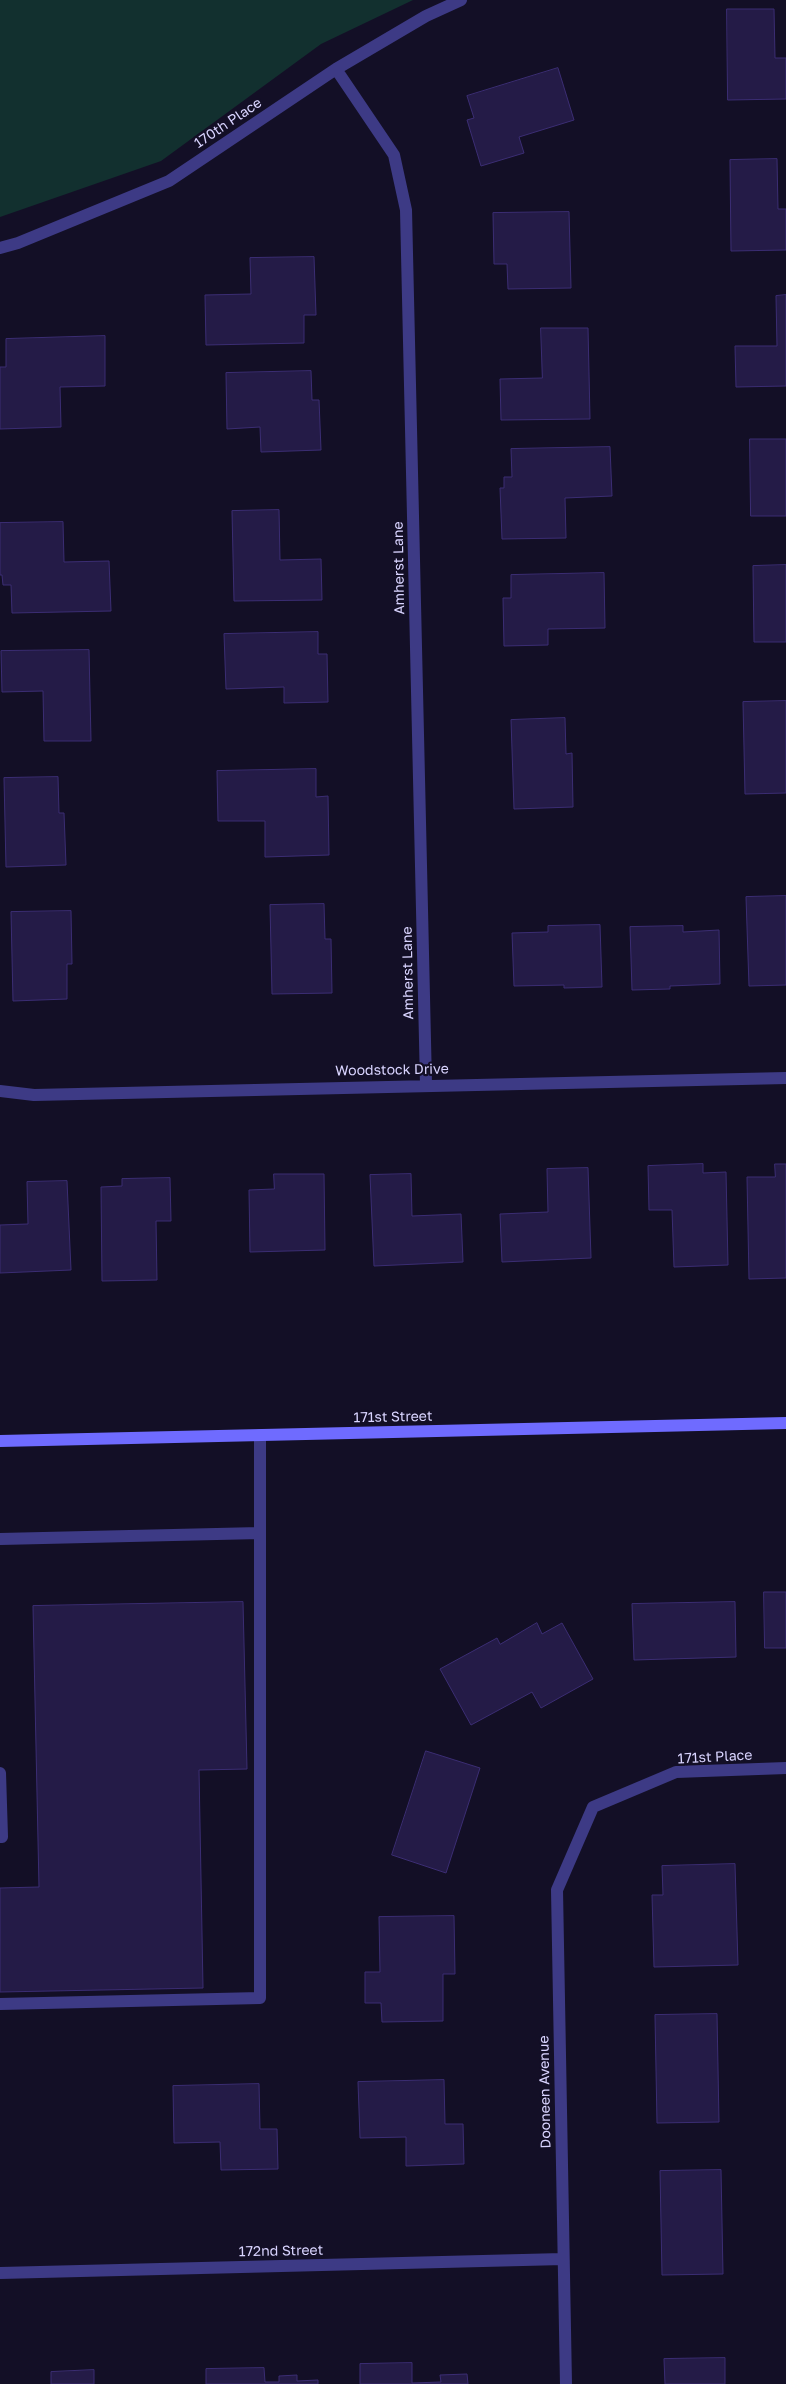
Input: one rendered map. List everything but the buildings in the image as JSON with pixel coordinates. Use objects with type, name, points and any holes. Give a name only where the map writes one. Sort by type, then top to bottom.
[{"type":"street","name":"170th Place","points":[[0,248],[18,244],[169,181],[336,69],[426,16],[461,0]]},
{"type":"street","name":"Amherst Lane","points":[[336,69],[394,155],[406,210],[426,1084]]},
{"type":"street","name":"Woodstock Drive","points":[[0,1091],[34,1095],[426,1084],[786,1078]]},
{"type":"street","name":"171st Street","points":[[0,1441],[786,1423]]},
{"type":"street","points":[[0,2004],[260,1998],[260,1435]]},
{"type":"street","points":[[0,1539],[260,1533]]},
{"type":"street","name":"171st Place","points":[[593,1807],[676,1772],[786,1768]]},
{"type":"street","points":[[0,1773],[2,1837],[0,1837]]},
{"type":"street","name":"Dooneen Avenue","points":[[566,2384],[557,1890],[593,1807]]},
{"type":"street","name":"172nd Street","points":[[0,2273],[563,2259]]},
{"type":"green space","points":[[0,0],[413,0],[321,44],[161,161],[0,217]]}]
